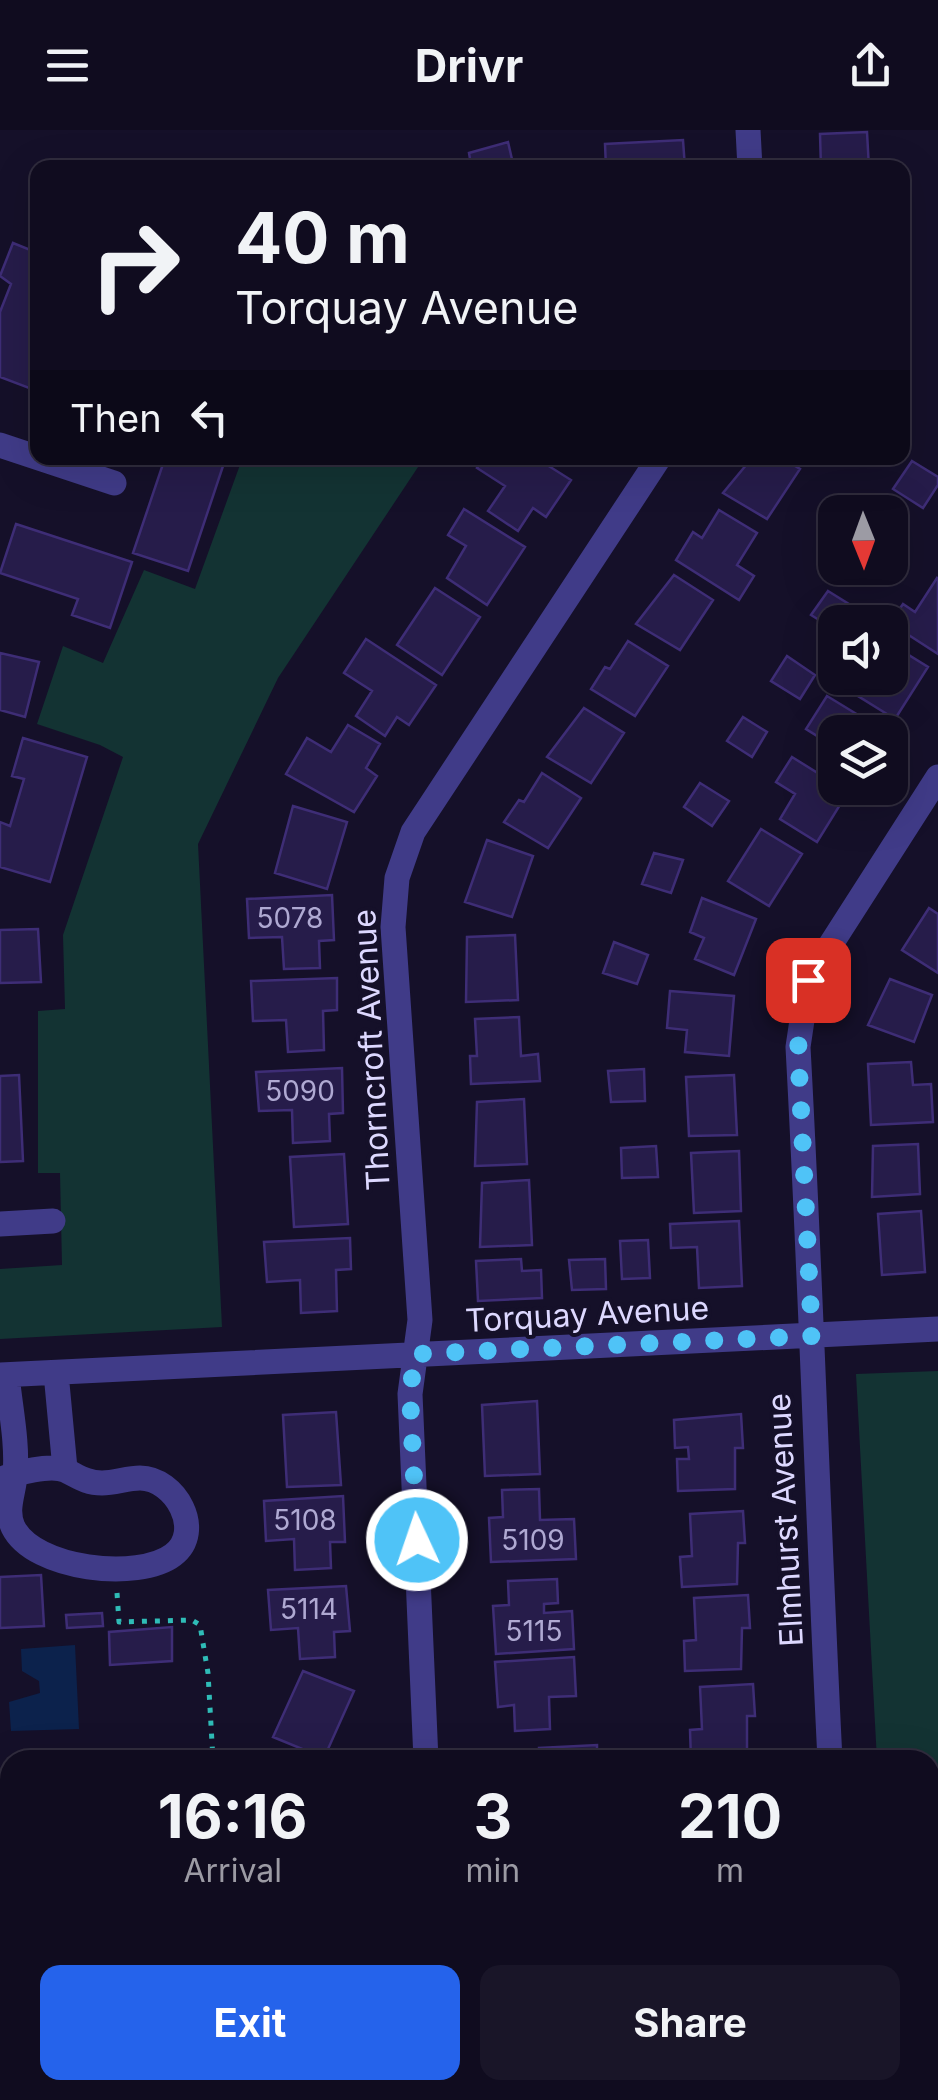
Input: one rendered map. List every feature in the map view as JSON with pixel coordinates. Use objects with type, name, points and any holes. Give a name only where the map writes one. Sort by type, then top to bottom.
[{"type":"street","points":[[748,130],[750,160]]},
{"type":"street","points":[[0,445],[30,455]]},
{"type":"street","points":[[60,465],[114,483]]},
{"type":"street","name":"Thorncroft Avenue","points":[[426,1750],[410,1394],[420,1320],[393,928],[403,855],[413,832],[654,465]]},
{"type":"street","name":"Elmhurst Avenue","points":[[829,1750],[798,1048],[808,980],[938,777]]},
{"type":"street","points":[[0,1224],[53,1221]]},
{"type":"street","name":"Torquay Avenue","points":[[3,1375],[938,1329]]},
{"type":"street","points":[[56,1372],[65,1469]]},
{"type":"street","points":[[3,1375],[9,1507],[11,1523],[22,1542],[52,1560],[88,1568],[158,1564],[177,1553],[186,1532],[186,1517],[177,1496],[163,1484],[140,1478],[98,1484],[65,1469],[8,1477]]},
{"type":"path","points":[[115,1566],[119,1622],[192,1620],[200,1625],[208,1673],[212,1750]]},
{"type":"green space","points":[[240,465],[419,465],[278,678],[198,844],[222,1327],[0,1339],[0,1269],[62,1265],[60,1173],[38,1173],[38,1011],[65,1009],[63,935],[123,757],[37,724],[63,646],[103,663],[144,570],[195,589]]},
{"type":"green space","points":[[938,1371],[938,1750],[876,1750],[856,1374]]},
{"type":"water","points":[[75,1645],[79,1729],[11,1731],[9,1702],[40,1693],[39,1681],[22,1671],[21,1649]]},
{"type":"building","points":[[867,132],[869,160],[821,160],[820,134]]},
{"type":"building","points":[[683,140],[684,160],[606,160],[605,144]]},
{"type":"building","points":[[508,142],[512,160],[470,160],[469,153]]},
{"type":"building","points":[[13,243],[30,250],[29,388],[0,377],[0,312],[11,284],[0,276]]},
{"type":"building","points":[[912,461],[938,477],[938,485],[923,508],[893,489]]},
{"type":"building","points":[[163,465],[223,466],[188,571],[133,553]]},
{"type":"building","points":[[547,465],[571,480],[546,517],[533,508],[518,531],[488,511],[505,486],[477,468]]},
{"type":"building","points":[[746,465],[793,465],[800,469],[767,519],[723,493]]},
{"type":"building","points":[[464,509],[525,547],[487,605],[447,578],[466,546],[448,535]]},
{"type":"building","points":[[719,510],[757,533],[737,565],[754,576],[739,600],[676,560],[693,532],[702,538]]},
{"type":"building","points":[[16,524],[132,562],[110,628],[72,615],[78,599],[0,573]]},
{"type":"building","points":[[674,575],[713,600],[680,650],[636,624]]},
{"type":"building","points":[[937,578],[938,654],[908,635],[908,607],[915,612]]},
{"type":"building","points":[[435,588],[480,617],[442,675],[397,645]]},
{"type":"building","points":[[828,591],[850,605],[818,605]]},
{"type":"building","points":[[366,639],[436,685],[409,725],[397,717],[385,736],[356,716],[372,691],[344,673]]},
{"type":"building","points":[[628,641],[668,666],[635,716],[591,689]]},
{"type":"building","points":[[0,653],[39,662],[25,717],[0,710]]},
{"type":"building","points":[[908,655],[928,667],[898,715],[889,715],[858,696],[908,695]]},
{"type":"building","points":[[787,656],[815,675],[800,699],[771,681]]},
{"type":"building","points":[[827,696],[858,715],[818,715],[818,737],[806,729]]},
{"type":"building","points":[[584,708],[624,733],[591,783],[547,757]]},
{"type":"building","points":[[743,717],[767,732],[752,757],[727,741]]},
{"type":"building","points":[[348,725],[380,744],[366,768],[377,776],[354,812],[286,774],[307,738],[331,752]]},
{"type":"building","points":[[23,738],[87,757],[50,882],[0,867],[0,822],[10,826],[24,779],[12,776]]},
{"type":"building","points":[[792,757],[818,773],[818,805],[840,805],[817,842],[780,819],[795,794],[776,782]]},
{"type":"building","points":[[542,773],[581,798],[548,848],[504,822],[519,800],[524,802]]},
{"type":"building","points":[[700,783],[729,801],[712,826],[684,807]]},
{"type":"building","points":[[293,806],[347,822],[327,889],[275,873]]},
{"type":"building","points":[[761,829],[802,854],[769,906],[728,881]]},
{"type":"building","points":[[487,840],[533,856],[512,917],[465,902]]},
{"type":"building","points":[[654,853],[683,860],[671,893],[642,884]]},
{"type":"building","points":[[332,895],[334,940],[319,941],[320,968],[284,969],[282,937],[249,938],[247,899]]},
{"type":"building","points":[[702,898],[756,919],[734,975],[695,959],[704,938],[690,932]]},
{"type":"building","points":[[929,908],[938,914],[938,973],[902,950]]},
{"type":"building","points":[[38,929],[41,982],[0,983],[0,930]]},
{"type":"building","points":[[515,935],[518,1000],[466,1002],[467,937]]},
{"type":"building","points":[[614,942],[648,955],[637,984],[603,973]]},
{"type":"building","points":[[337,978],[337,1010],[323,1011],[324,1050],[288,1052],[286,1020],[253,1021],[251,981]]},
{"type":"building","points":[[890,979],[932,995],[914,1042],[868,1025]]},
{"type":"building","points":[[670,991],[734,996],[729,1056],[685,1052],[687,1030],[667,1028]]},
{"type":"building","points":[[519,1017],[521,1056],[538,1054],[540,1081],[471,1084],[470,1056],[477,1056],[475,1019]]},
{"type":"building","points":[[911,1062],[913,1085],[931,1084],[933,1122],[871,1125],[868,1064]]},
{"type":"building","points":[[342,1068],[343,1113],[329,1114],[330,1141],[293,1143],[292,1110],[259,1111],[256,1072]]},
{"type":"building","points":[[644,1069],[645,1101],[611,1102],[608,1071]]},
{"type":"building","points":[[19,1075],[23,1161],[0,1162],[0,1076]]},
{"type":"building","points":[[734,1075],[737,1135],[689,1136],[686,1077]]},
{"type":"building","points":[[524,1099],[527,1164],[475,1166],[477,1102]]},
{"type":"building","points":[[918,1144],[920,1194],[872,1197],[873,1146]]},
{"type":"building","points":[[656,1146],[658,1177],[622,1178],[621,1148]]},
{"type":"building","points":[[739,1151],[741,1211],[694,1213],[691,1153]]},
{"type":"building","points":[[344,1154],[348,1224],[294,1227],[290,1157]]},
{"type":"building","points":[[529,1180],[532,1245],[480,1247],[482,1183]]},
{"type":"building","points":[[921,1211],[925,1272],[882,1275],[878,1214]]},
{"type":"building","points":[[739,1221],[742,1286],[699,1288],[697,1247],[671,1248],[670,1224]]},
{"type":"building","points":[[350,1238],[351,1269],[336,1270],[337,1311],[301,1313],[300,1280],[267,1282],[264,1242]]},
{"type":"building","points":[[648,1240],[650,1278],[622,1279],[620,1241]]},
{"type":"building","points":[[521,1259],[522,1271],[541,1270],[542,1298],[478,1301],[476,1261]]},
{"type":"building","points":[[605,1259],[606,1289],[572,1290],[569,1260]]},
{"type":"building","points":[[537,1401],[540,1474],[485,1476],[482,1405]]},
{"type":"building","points":[[336,1412],[341,1485],[287,1487],[283,1415]]},
{"type":"building","points":[[741,1414],[743,1448],[735,1448],[735,1489],[678,1491],[677,1459],[689,1459],[688,1447],[675,1448],[674,1420]]},
{"type":"building","points":[[539,1489],[540,1520],[574,1519],[576,1559],[491,1562],[489,1518],[503,1517],[502,1490]]},
{"type":"building","points":[[343,1496],[345,1542],[330,1542],[331,1568],[295,1570],[294,1539],[266,1541],[264,1501]]},
{"type":"building","points":[[743,1511],[745,1543],[738,1543],[737,1584],[682,1587],[680,1557],[692,1556],[690,1514]]},
{"type":"building","points":[[41,1575],[44,1626],[0,1628],[0,1577]]},
{"type":"building","points":[[557,1579],[558,1603],[544,1604],[544,1613],[572,1611],[574,1649],[496,1654],[493,1606],[509,1605],[508,1581]]},
{"type":"building","points":[[346,1586],[350,1631],[334,1632],[335,1657],[300,1659],[298,1628],[271,1630],[268,1590]]},
{"type":"building","points":[[748,1595],[750,1628],[742,1628],[741,1669],[685,1671],[684,1641],[696,1640],[694,1598]]},
{"type":"building","points":[[102,1613],[103,1626],[67,1628],[66,1615]]},
{"type":"building","points":[[172,1627],[172,1661],[110,1665],[109,1632]]},
{"type":"building","points":[[574,1657],[576,1696],[549,1697],[550,1729],[515,1731],[514,1705],[498,1707],[495,1662]]},
{"type":"building","points":[[303,1671],[354,1691],[328,1750],[305,1750],[273,1737]]},
{"type":"building","points":[[753,1684],[755,1716],[747,1716],[747,1750],[691,1750],[690,1730],[702,1729],[700,1687]]},
{"type":"building","points":[[597,1745],[597,1750],[539,1748]]},
{"type":"route","points":[[417,1540],[410,1394],[415,1354],[812,1336],[798,1048],[808,980]]}]
